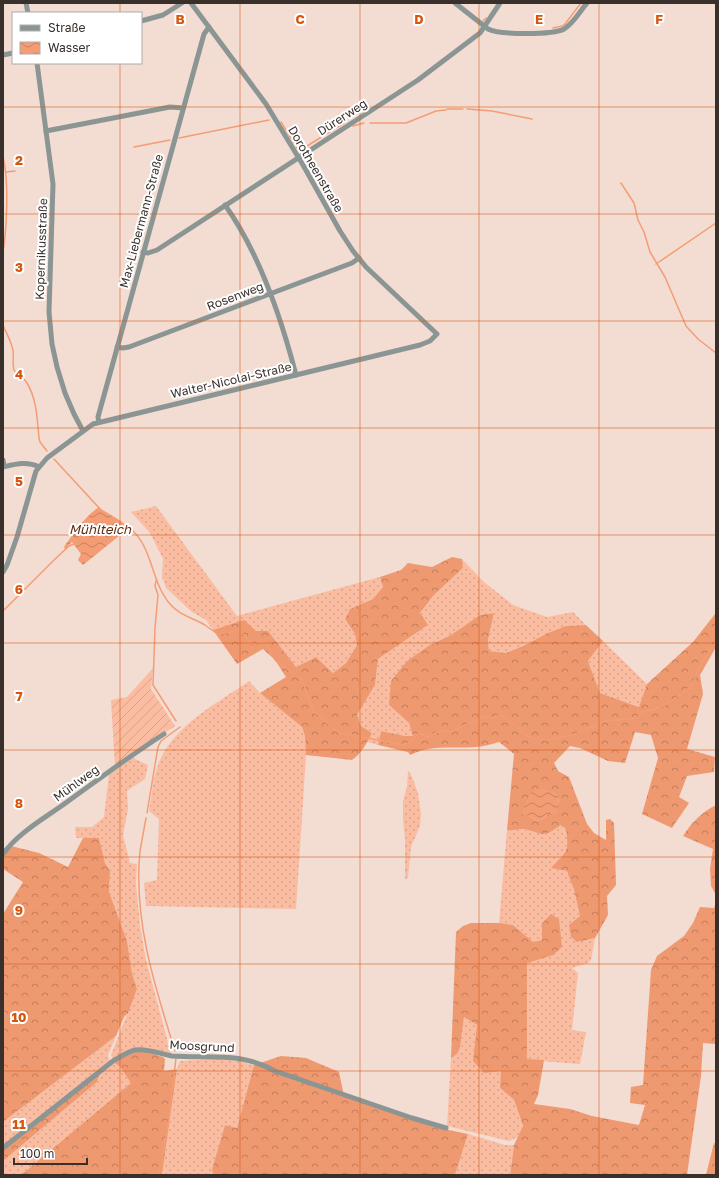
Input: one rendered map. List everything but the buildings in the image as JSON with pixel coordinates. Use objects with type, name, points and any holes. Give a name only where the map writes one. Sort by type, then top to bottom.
[{"type":"street","points":[[142,22],[164,15],[182,3]]},
{"type":"street","name":"Dorotheenstraße","points":[[191,3],[266,104],[340,231],[359,258],[437,334]]},
{"type":"street","points":[[455,3],[484,27],[493,32],[500,33],[555,32],[562,30],[570,24],[586,3]]},
{"type":"street","name":"Dürerweg","points":[[143,252],[152,252],[157,250],[418,80],[480,33],[500,3]]},
{"type":"street","name":"Max-Liebermann-Straße","points":[[99,422],[98,417],[182,108],[204,34],[209,27]]},
{"type":"street","name":"Kopernikusstraße","points":[[37,64],[53,184],[49,312],[52,344],[57,367],[69,405],[83,431]]},
{"type":"street","points":[[46,130],[170,107],[182,108]]},
{"type":"street","points":[[225,205],[235,220],[256,260],[285,334],[296,375]]},
{"type":"street","name":"Rosenweg","points":[[117,347],[123,348],[129,346],[352,263],[359,258]]},
{"type":"street","name":"Walter-Nicolai-Straße","points":[[39,467],[47,458],[92,424],[420,345],[430,341],[437,334]]},
{"type":"street","points":[[3,460],[4,467],[25,463],[33,464],[39,467],[33,480],[10,557],[3,572]]},
{"type":"street","name":"Mühlweg","points":[[3,854],[16,840],[41,820],[128,757],[164,734]]},
{"type":"street","name":"Moosgrund","points":[[3,1148],[113,1061],[135,1050],[143,1050],[172,1056],[240,1058],[255,1062],[275,1072],[446,1128]]},
{"type":"shaded area","points":[[156,506],[237,616],[380,577],[384,587],[373,599],[350,609],[345,619],[355,634],[357,645],[346,663],[333,673],[316,657],[296,667],[268,632],[222,627],[213,630],[206,620],[192,612],[166,588],[162,577],[163,559],[150,533],[131,512]]},
{"type":"shaded area","points":[[462,559],[484,582],[513,605],[547,617],[573,612],[586,625],[566,626],[506,653],[489,651],[488,640],[494,613],[480,615],[451,635],[430,645],[389,705],[409,723],[414,736],[405,736],[381,731],[378,745],[367,742],[372,733],[361,726],[357,715],[375,685],[378,659],[427,626],[420,613],[434,595],[463,568]]},
{"type":"shaded area","points":[[603,641],[647,684],[640,707],[600,693],[588,661]]},
{"type":"shaded area","points":[[153,668],[151,689],[175,726],[115,767],[111,700],[127,697]]},
{"type":"shaded area","points":[[249,681],[260,693],[302,727],[305,736],[306,755],[296,909],[146,906],[144,883],[157,880],[159,819],[149,811],[154,779],[160,760],[176,735],[187,725],[199,715]]},
{"type":"shaded area","points":[[133,758],[148,765],[145,779],[127,791],[128,809],[123,835],[130,863],[137,864],[136,883],[140,926],[146,960],[171,1054],[148,1049],[113,1059],[111,1055],[137,989],[132,973],[127,941],[109,892],[110,871],[105,863],[99,838],[76,838],[75,827],[92,827],[104,817],[109,775]]},
{"type":"shaded area","points":[[408,771],[410,772],[418,793],[421,814],[420,826],[411,847],[408,878],[405,879],[403,801],[407,787]]},
{"type":"shaded area","points":[[561,825],[566,829],[567,847],[552,868],[568,871],[580,916],[577,942],[595,938],[591,960],[588,963],[572,968],[578,973],[572,1030],[586,1032],[580,1064],[527,1060],[527,963],[559,919],[551,915],[542,923],[542,940],[532,942],[513,925],[499,923],[507,830],[523,829],[546,834]]},
{"type":"shaded area","points":[[464,1017],[477,1025],[502,1071],[500,1088],[514,1100],[523,1127],[518,1137],[509,1141],[447,1126],[451,1058],[457,1054],[460,1048]]},
{"type":"shaded area","points":[[116,1036],[108,1055],[110,1062],[3,1147],[3,1122]]},
{"type":"shaded area","points":[[208,1058],[239,1061],[254,1065],[237,1128],[225,1125],[212,1169],[213,1175],[162,1175],[177,1069],[180,1061]]},
{"type":"shaded area","points":[[114,1062],[120,1067],[131,1083],[21,1175],[3,1175],[3,1161],[97,1082],[100,1073]]},
{"type":"shaded area","points":[[468,1134],[505,1145],[514,1145],[510,1175],[455,1175]]},
{"type":"green space","points":[[452,557],[462,559],[463,568],[434,595],[420,613],[428,625],[378,659],[375,685],[357,715],[361,726],[372,733],[361,751],[352,760],[306,755],[305,736],[302,727],[260,693],[286,677],[275,660],[263,649],[237,664],[213,630],[244,620],[256,631],[268,631],[296,667],[316,657],[333,673],[346,663],[357,645],[355,634],[345,619],[350,609],[373,599],[383,587],[380,577],[401,570],[408,563],[432,567]]},
{"type":"green space","points":[[494,613],[488,640],[489,651],[506,653],[566,626],[586,625],[603,641],[588,661],[600,693],[639,707],[647,684],[693,642],[715,614],[716,616],[716,647],[700,675],[703,694],[687,749],[715,757],[714,772],[687,776],[679,797],[689,803],[672,828],[642,814],[658,758],[651,735],[635,732],[625,763],[608,761],[580,748],[570,746],[554,763],[558,771],[569,777],[587,824],[594,833],[606,840],[606,820],[610,819],[614,823],[616,885],[607,896],[608,915],[595,938],[577,942],[571,937],[569,925],[580,916],[574,890],[567,871],[551,868],[566,851],[566,829],[561,825],[546,834],[523,829],[507,830],[514,754],[499,742],[478,747],[426,749],[410,755],[408,752],[378,745],[381,731],[405,736],[413,736],[409,723],[389,705],[391,681],[407,661],[430,645],[451,635],[480,615]],"holes":[[[559,797],[558,804],[541,821],[522,813]]]},
{"type":"green space","points":[[716,805],[716,895],[711,886],[710,869],[713,849],[683,836],[697,818]]},
{"type":"green space","points":[[83,838],[99,838],[105,863],[110,871],[109,892],[127,941],[132,973],[137,989],[128,1013],[124,1017],[116,1036],[3,1122],[3,914],[23,882],[3,869],[3,858],[11,846],[39,853],[68,867]]},
{"type":"green space","points":[[716,902],[716,1044],[703,1043],[701,1076],[687,1175],[510,1175],[514,1145],[523,1126],[514,1100],[500,1088],[501,1071],[484,1073],[473,1061],[477,1025],[464,1017],[460,1048],[457,1054],[451,1058],[456,932],[463,926],[471,923],[499,923],[513,925],[533,942],[542,940],[542,923],[551,914],[559,919],[562,947],[553,955],[527,963],[527,1059],[544,1060],[538,1095],[534,1104],[570,1109],[592,1116],[639,1125],[645,1105],[630,1103],[631,1087],[643,1085],[651,970],[657,956],[684,936],[693,923],[700,907],[714,908]]},
{"type":"green space","points":[[143,1051],[163,1057],[165,1059],[164,1071],[177,1069],[162,1175],[21,1175],[131,1083],[120,1067],[114,1062],[131,1054]]},
{"type":"green space","points":[[281,1056],[306,1058],[339,1072],[344,1096],[434,1127],[468,1134],[455,1175],[213,1175],[212,1169],[225,1125],[237,1128],[254,1065]]},
{"type":"green space","points":[[100,1073],[97,1082],[3,1161],[3,1150]]},
{"type":"green space","points":[[714,1143],[716,1144],[716,1175],[706,1175]]},
{"type":"water","name":"Mühlteich","points":[[99,507],[129,528],[83,565],[78,560],[81,554],[72,542],[65,549],[64,547],[84,520]]},
{"type":"water","points":[[540,788],[556,793],[559,797],[557,813],[555,815],[548,814],[541,821],[538,821],[522,814],[530,795]]},
{"type":"waterway","points":[[553,28],[565,24],[581,3]]},
{"type":"waterway","points":[[483,21],[486,18]]},
{"type":"waterway","points":[[447,109],[463,109]]},
{"type":"waterway","points":[[467,109],[492,111],[532,119]]},
{"type":"waterway","points":[[370,123],[406,123],[436,111],[446,110]]},
{"type":"waterway","points":[[179,138],[269,120]]},
{"type":"waterway","points":[[281,122],[299,151],[344,123]]},
{"type":"waterway","points":[[353,126],[364,123]]},
{"type":"waterway","points":[[134,147],[170,140]]},
{"type":"waterway","points":[[3,157],[6,178],[7,204],[3,252]]},
{"type":"waterway","points":[[6,172],[15,171]]},
{"type":"waterway","points":[[621,183],[634,203],[638,220],[644,232],[650,252],[665,277],[686,326],[698,339],[716,353]]},
{"type":"waterway","points":[[656,264],[716,223]]},
{"type":"waterway","points":[[3,325],[12,348],[14,370],[26,381],[33,396],[40,442],[47,451]]},
{"type":"waterway","points":[[54,459],[101,510]]},
{"type":"waterway","points":[[126,530],[132,530],[144,546],[159,586],[174,608],[218,634],[235,631]]},
{"type":"waterway","points":[[3,611],[53,561],[69,546],[74,544]]},
{"type":"waterway","points":[[156,581],[155,586],[158,595],[153,685],[176,721]]},
{"type":"waterway","points":[[239,631],[251,643],[255,644],[266,642],[275,660],[302,680],[314,712],[340,733],[404,745],[409,743],[419,733],[427,737],[440,731],[451,732],[486,716],[491,718],[502,715],[515,725]]},
{"type":"waterway","points":[[518,728],[527,736],[547,740],[576,734],[605,721],[637,718],[641,713],[647,710],[652,710],[669,703],[688,689],[692,684],[700,666],[716,641]]},
{"type":"waterway","points":[[147,813],[158,747],[161,741],[180,727]]},
{"type":"waterway","points":[[146,818],[140,851],[139,877],[143,928],[153,978],[175,1051]]},
{"type":"waterway","points":[[159,1175],[169,1118],[176,1058]]}]
